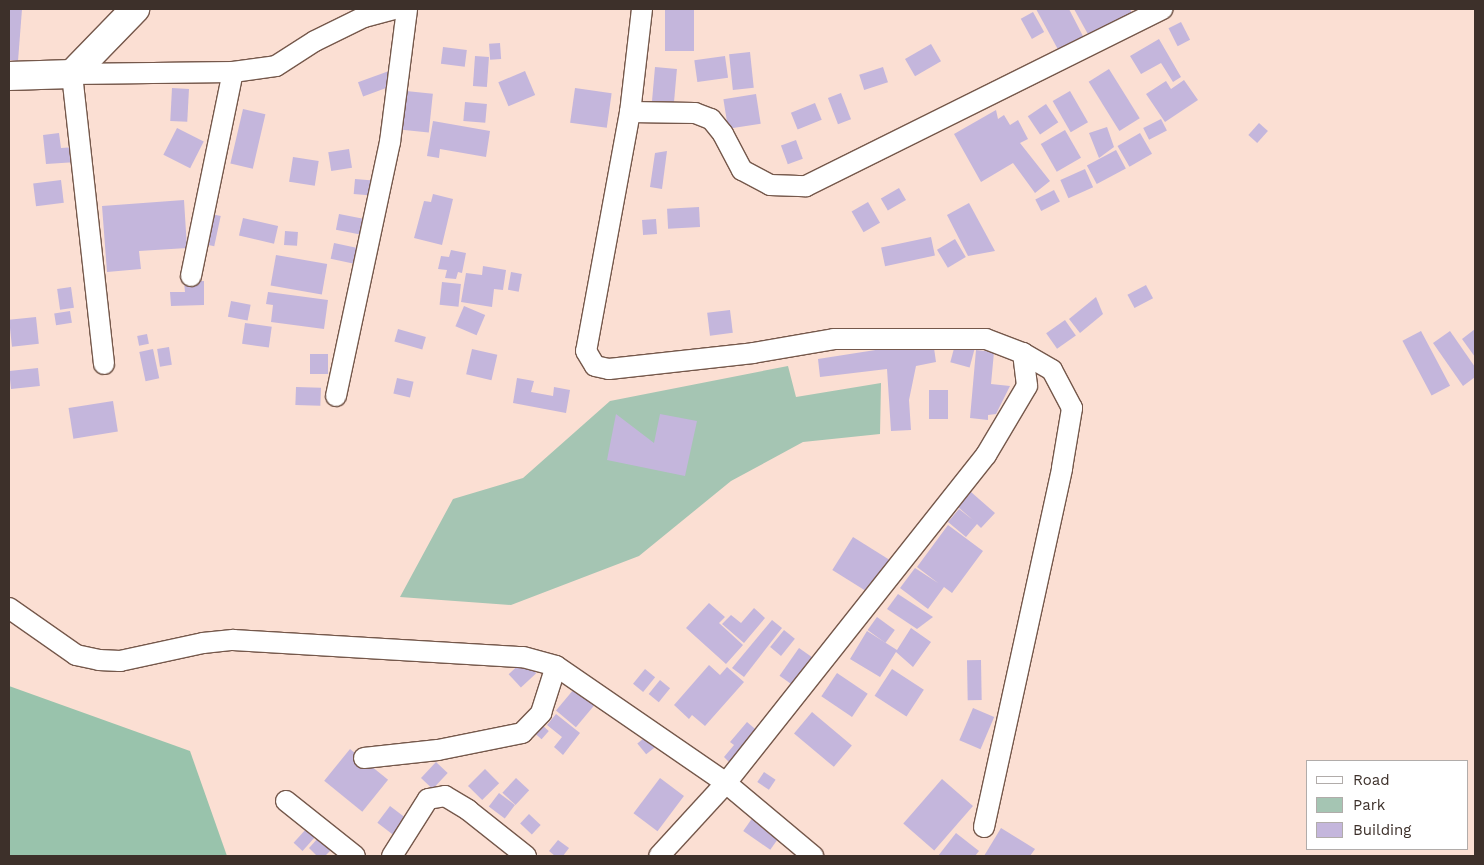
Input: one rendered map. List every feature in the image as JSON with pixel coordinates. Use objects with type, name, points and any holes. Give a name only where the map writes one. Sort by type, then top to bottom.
[{"type":"main road","points":[[9,76],[62,75],[135,9]]},
{"type":"street","points":[[104,364],[62,75],[233,72],[276,66],[315,41],[364,17],[392,9]]},
{"type":"street","points":[[336,396],[390,142],[406,9]]},
{"type":"street","points":[[642,9],[630,112],[586,351],[594,366],[609,369],[744,354],[834,338],[986,339],[1023,353],[1052,370],[1072,408],[1062,468],[984,827]]},
{"type":"street","points":[[630,112],[695,114],[711,119],[723,134],[742,170],[770,185],[806,186],[1163,9]]},
{"type":"street","points":[[191,276],[233,72]]},
{"type":"street","points":[[659,856],[726,783],[986,455],[1027,386],[1023,353]]},
{"type":"street","points":[[9,608],[76,655],[99,660],[120,661],[203,643],[234,640],[523,657],[556,666],[726,783],[813,856]]},
{"type":"street","points":[[364,758],[438,750],[522,733],[541,713],[556,666]]},
{"type":"street","points":[[392,856],[428,799],[445,796],[468,810],[526,856]]},
{"type":"street","points":[[286,801],[355,856]]},
{"type":"green space","points":[[788,366],[796,397],[881,383],[880,434],[803,442],[731,481],[639,556],[511,605],[400,597],[453,499],[523,478],[610,401]]},
{"type":"green space","points":[[9,686],[190,751],[227,856],[9,856]]},
{"type":"building","points":[[9,9],[22,9],[18,61],[9,60]]},
{"type":"building","points":[[665,9],[694,9],[694,51],[665,51]]},
{"type":"building","points":[[1036,9],[1069,9],[1086,42],[1061,55]]},
{"type":"building","points":[[1074,9],[1130,9],[1137,22],[1094,45]]},
{"type":"building","points":[[1033,12],[1044,32],[1032,39],[1021,19]]},
{"type":"building","points":[[1181,22],[1190,40],[1178,46],[1169,28]]},
{"type":"building","points":[[1159,39],[1181,77],[1173,82],[1161,63],[1141,74],[1130,56]]},
{"type":"building","points":[[500,43],[501,59],[490,60],[489,44]]},
{"type":"building","points":[[931,44],[941,61],[915,76],[905,59]]},
{"type":"building","points":[[443,47],[467,50],[465,67],[441,64]]},
{"type":"building","points":[[750,52],[754,88],[733,90],[729,54]]},
{"type":"building","points":[[475,56],[489,57],[487,87],[473,86]]},
{"type":"building","points":[[725,56],[728,78],[697,82],[694,60]]},
{"type":"building","points":[[655,67],[677,69],[674,105],[652,103]]},
{"type":"building","points":[[883,67],[888,82],[864,90],[859,75]]},
{"type":"building","points":[[1109,69],[1140,118],[1119,131],[1089,82]]},
{"type":"building","points":[[389,71],[394,85],[363,96],[358,82]]},
{"type":"building","points":[[525,71],[535,95],[508,106],[498,82]]},
{"type":"building","points":[[1184,80],[1198,100],[1165,122],[1146,94],[1166,81],[1171,89]]},
{"type":"building","points":[[172,88],[189,89],[187,122],[170,121]]},
{"type":"building","points":[[575,88],[612,93],[607,128],[570,123]]},
{"type":"building","points":[[406,91],[433,94],[429,133],[402,130]]},
{"type":"building","points":[[1070,91],[1088,122],[1071,132],[1053,101]]},
{"type":"building","points":[[841,93],[851,119],[838,124],[828,98]]},
{"type":"building","points":[[756,94],[761,124],[728,129],[723,99]]},
{"type":"building","points":[[465,102],[487,104],[485,123],[463,121]]},
{"type":"building","points":[[815,103],[822,120],[798,129],[791,113]]},
{"type":"building","points":[[1046,104],[1058,122],[1040,135],[1028,116]]},
{"type":"building","points":[[243,109],[265,114],[253,169],[230,164]]},
{"type":"building","points":[[996,110],[998,119],[1004,115],[1010,125],[1018,120],[1028,139],[1020,143],[1050,181],[1035,193],[1013,163],[981,182],[954,134]]},
{"type":"building","points":[[1161,119],[1167,131],[1149,140],[1143,128]]},
{"type":"building","points":[[433,121],[490,131],[486,157],[440,149],[439,158],[427,156]]},
{"type":"building","points":[[1259,123],[1268,131],[1257,143],[1248,135]]},
{"type":"building","points":[[1107,127],[1114,147],[1099,158],[1089,133]]},
{"type":"building","points":[[177,128],[204,142],[190,168],[163,155]]},
{"type":"building","points":[[1065,130],[1081,158],[1057,172],[1041,144]]},
{"type":"building","points":[[59,133],[61,148],[76,147],[77,162],[46,164],[43,135]]},
{"type":"building","points":[[1140,133],[1152,154],[1129,167],[1117,146]]},
{"type":"building","points":[[796,140],[803,159],[788,164],[781,145]]},
{"type":"building","points":[[349,149],[352,168],[331,171],[328,152]]},
{"type":"building","points":[[1116,150],[1126,169],[1097,184],[1087,165]]},
{"type":"building","points":[[667,151],[662,189],[650,187],[655,153]]},
{"type":"building","points":[[293,157],[319,161],[315,186],[289,182]]},
{"type":"building","points":[[1085,169],[1093,187],[1068,198],[1060,180]]},
{"type":"building","points":[[355,179],[376,181],[375,196],[354,194]]},
{"type":"building","points":[[61,180],[64,203],[36,206],[33,183]]},
{"type":"building","points":[[899,188],[906,200],[888,211],[881,198]]},
{"type":"building","points":[[1054,190],[1060,202],[1041,211],[1035,200]]},
{"type":"building","points":[[433,194],[453,199],[442,245],[414,238],[424,201],[431,202]]},
{"type":"building","points":[[184,200],[187,248],[139,251],[141,269],[107,272],[102,206]]},
{"type":"building","points":[[868,202],[880,223],[864,232],[852,212]]},
{"type":"building","points":[[969,203],[995,251],[968,256],[947,215]]},
{"type":"building","points":[[699,207],[700,227],[668,229],[667,209]]},
{"type":"building","points":[[207,213],[221,216],[214,246],[201,243]]},
{"type":"building","points":[[339,214],[365,219],[361,235],[336,230]]},
{"type":"building","points":[[243,218],[278,226],[274,244],[239,236]]},
{"type":"building","points":[[656,219],[657,234],[643,235],[642,220]]},
{"type":"building","points":[[285,231],[298,232],[297,246],[284,245]]},
{"type":"building","points":[[931,237],[935,256],[885,266],[881,248]]},
{"type":"building","points":[[955,239],[966,257],[948,268],[937,250]]},
{"type":"building","points":[[334,243],[357,248],[354,264],[331,259]]},
{"type":"building","points":[[451,250],[466,253],[462,273],[458,272],[456,279],[445,278],[447,270],[438,269],[441,256],[449,257]]},
{"type":"building","points":[[276,255],[327,264],[322,295],[271,286]]},
{"type":"building","points":[[483,266],[506,270],[503,290],[494,289],[492,307],[461,302],[466,273],[482,275]]},
{"type":"building","points":[[511,272],[522,274],[519,292],[508,290]]},
{"type":"building","points":[[204,281],[204,305],[171,306],[170,292],[185,292],[184,282]]},
{"type":"building","points":[[442,282],[461,284],[458,307],[440,305]]},
{"type":"building","points":[[1146,285],[1153,298],[1135,308],[1127,295]]},
{"type":"building","points":[[71,287],[74,308],[60,310],[57,289]]},
{"type":"building","points":[[268,292],[328,300],[324,329],[271,322],[273,305],[266,304]]},
{"type":"building","points":[[1096,297],[1103,314],[1080,333],[1069,319]]},
{"type":"building","points":[[231,301],[251,305],[248,321],[228,317]]},
{"type":"building","points":[[464,306],[485,315],[477,335],[455,326]]},
{"type":"building","points":[[730,310],[733,333],[710,336],[707,313]]},
{"type":"building","points":[[70,311],[72,323],[56,325],[54,314]]},
{"type":"building","points":[[36,317],[39,344],[12,347],[9,320]]},
{"type":"building","points":[[1065,320],[1076,336],[1057,349],[1046,333]]},
{"type":"building","points":[[245,323],[272,327],[269,348],[242,344]]},
{"type":"building","points":[[398,329],[426,337],[422,349],[394,341]]},
{"type":"building","points":[[1475,329],[1475,357],[1462,339]]},
{"type":"building","points":[[1421,331],[1450,386],[1432,396],[1402,341]]},
{"type":"building","points":[[1450,331],[1475,367],[1475,377],[1463,386],[1433,343]]},
{"type":"building","points":[[147,334],[149,344],[139,346],[137,336]]},
{"type":"building","points":[[933,341],[936,362],[916,366],[909,400],[911,430],[891,431],[887,369],[820,377],[818,359]]},
{"type":"building","points":[[956,341],[975,346],[970,367],[950,362]]},
{"type":"building","points":[[169,347],[172,365],[160,367],[157,349]]},
{"type":"building","points":[[153,349],[159,378],[146,381],[139,352]]},
{"type":"building","points":[[472,349],[497,355],[491,380],[466,374]]},
{"type":"building","points":[[976,350],[994,352],[991,384],[1010,386],[996,414],[988,415],[988,420],[970,418]]},
{"type":"building","points":[[310,354],[328,354],[328,374],[310,374]]},
{"type":"building","points":[[38,368],[40,386],[11,389],[9,371]]},
{"type":"building","points":[[397,378],[414,382],[410,397],[393,394]]},
{"type":"building","points":[[517,378],[534,381],[531,392],[553,396],[554,387],[570,390],[566,413],[513,403]]},
{"type":"building","points":[[296,387],[321,388],[320,406],[295,405]]},
{"type":"building","points":[[929,390],[948,390],[948,419],[929,419]]},
{"type":"building","points":[[113,401],[118,432],[73,439],[69,408]]},
{"type":"building","points":[[616,414],[654,443],[660,414],[697,421],[685,476],[607,460]]},
{"type":"building","points":[[971,492],[995,513],[981,528],[977,524],[966,537],[948,522],[959,509],[973,520],[958,507]]},
{"type":"building","points":[[948,525],[983,551],[952,593],[944,587],[928,609],[900,588],[915,568],[938,583],[917,567]]},
{"type":"building","points":[[853,537],[895,563],[874,596],[832,570]]},
{"type":"building","points":[[898,594],[933,617],[917,629],[887,609]]},
{"type":"building","points":[[709,603],[725,617],[719,623],[743,645],[726,664],[686,628]]},
{"type":"building","points":[[754,608],[765,618],[744,643],[722,624],[731,615],[741,623]]},
{"type":"building","points":[[877,617],[895,630],[885,643],[868,630]]},
{"type":"building","points":[[772,620],[782,628],[744,677],[732,668]]},
{"type":"building","points":[[911,628],[931,642],[913,667],[896,652],[880,677],[850,659],[867,631],[897,650]]},
{"type":"building","points":[[784,630],[795,639],[781,656],[770,647]]},
{"type":"building","points":[[799,648],[812,657],[793,685],[779,676]]},
{"type":"building","points":[[524,660],[536,673],[521,687],[509,674]]},
{"type":"building","points":[[967,660],[981,660],[982,700],[968,700]]},
{"type":"building","points":[[709,665],[720,675],[727,667],[744,682],[705,726],[692,715],[689,719],[674,705]]},
{"type":"building","points":[[645,669],[655,677],[643,692],[633,684]]},
{"type":"building","points":[[892,669],[924,690],[906,717],[875,696]]},
{"type":"building","points":[[837,673],[868,694],[852,717],[821,696]]},
{"type":"building","points":[[660,680],[670,688],[659,702],[649,694]]},
{"type":"building","points":[[574,689],[594,706],[576,727],[556,710]]},
{"type":"building","points":[[973,708],[994,717],[980,749],[959,740]]},
{"type":"building","points":[[812,712],[852,745],[834,767],[794,733]]},
{"type":"building","points":[[556,714],[580,733],[563,755],[554,747],[562,737],[547,725]]},
{"type":"building","points":[[747,722],[761,734],[733,766],[724,757],[734,745],[730,742]]},
{"type":"building","points":[[542,725],[549,731],[542,739],[535,733]]},
{"type":"building","points":[[649,734],[658,745],[646,754],[637,743]]},
{"type":"building","points":[[350,749],[388,780],[362,812],[324,781]]},
{"type":"building","points":[[436,762],[448,773],[433,789],[421,778]]},
{"type":"building","points":[[485,769],[499,783],[482,800],[468,786]]},
{"type":"building","points":[[764,772],[776,780],[769,790],[757,782]]},
{"type":"building","points":[[516,778],[529,790],[516,805],[502,793]]},
{"type":"building","points":[[660,778],[684,796],[657,831],[634,813]]},
{"type":"building","points":[[942,779],[973,806],[934,850],[903,824]]},
{"type":"building","points":[[499,793],[515,805],[505,819],[489,807]]},
{"type":"building","points":[[390,806],[407,819],[394,835],[377,823]]},
{"type":"building","points":[[529,814],[541,825],[532,834],[520,824]]},
{"type":"building","points":[[753,817],[780,836],[770,850],[743,831]]},
{"type":"building","points":[[307,828],[316,836],[303,851],[294,843]]},
{"type":"building","points":[[1001,828],[1035,849],[1030,856],[984,856]]},
{"type":"building","points":[[956,833],[979,851],[975,856],[938,856]]},
{"type":"building","points":[[319,837],[332,849],[325,856],[317,856],[309,848]]},
{"type":"building","points":[[558,840],[569,848],[563,856],[555,856],[549,851]]}]
